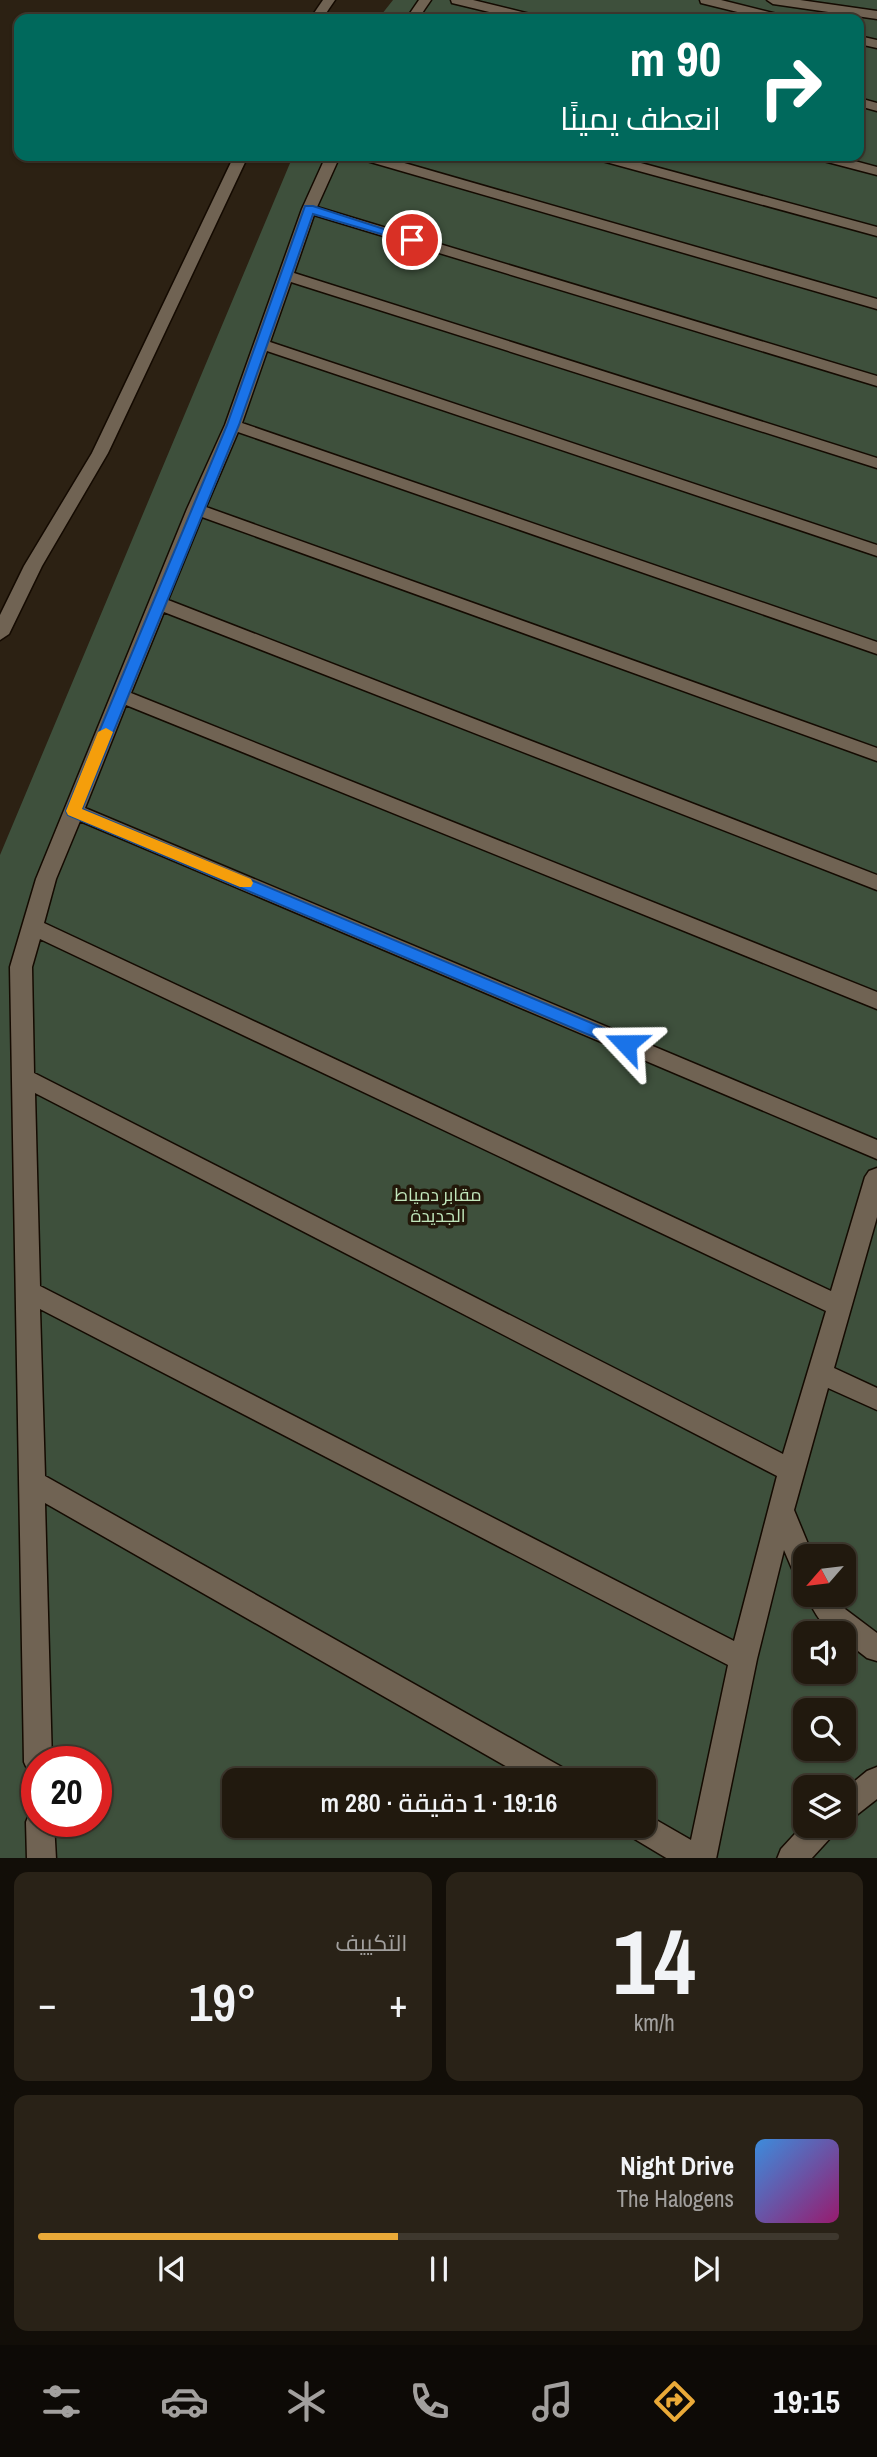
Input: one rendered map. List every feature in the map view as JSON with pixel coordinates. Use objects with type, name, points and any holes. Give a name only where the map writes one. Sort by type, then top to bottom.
[{"type":"street","points":[[457,0],[513,14]]},
{"type":"street","points":[[706,0],[761,14]]},
{"type":"street","points":[[773,0],[877,15]]},
{"type":"street","points":[[0,634],[33,566],[100,453],[239,161]]},
{"type":"street","points":[[38,1746],[21,967],[47,879],[196,509],[233,425],[309,209],[331,161]]},
{"type":"street","points":[[382,161],[877,304]]},
{"type":"street","points":[[618,161],[877,232]]},
{"type":"street","points":[[840,161],[877,171]]},
{"type":"street","points":[[309,209],[877,381]]},
{"type":"street","points":[[287,276],[877,463]]},
{"type":"street","points":[[262,344],[877,551]]},
{"type":"street","points":[[233,425],[877,648]]},
{"type":"street","points":[[196,509],[877,755]]},
{"type":"street","points":[[158,603],[877,883]]},
{"type":"street","points":[[120,696],[877,1001]]},
{"type":"street","points":[[74,811],[877,1150]]},
{"type":"street","points":[[33,927],[839,1306]]},
{"type":"street","points":[[23,1077],[791,1471]]},
{"type":"street","points":[[656,1835],[699,1858],[743,1659],[791,1471],[839,1306],[870,1229],[877,1177]]},
{"type":"street","points":[[26,1290],[743,1659]]},
{"type":"street","points":[[820,1373],[877,1399]]},
{"type":"street","points":[[30,1481],[536,1768]]},
{"type":"street","points":[[781,1510],[795,1544]]},
{"type":"street","points":[[828,1607],[835,1618],[877,1649]]},
{"type":"street","points":[[856,1798],[877,1781]]},
{"type":"street","points":[[40,1837],[41,1858]]},
{"type":"street","points":[[791,1858],[810,1838]]},
{"type":"green space","name":"مقابر دمياط الجديدة","points":[[393,0],[877,0],[877,1858],[0,1858],[0,855],[291,161],[864,161],[864,14],[382,14]]},
{"type":"slow traffic","points":[[106,732],[74,811],[245,883]]},
{"type":"route","points":[[412,240],[309,209],[233,425],[186,533],[74,811],[626,1044]]}]
